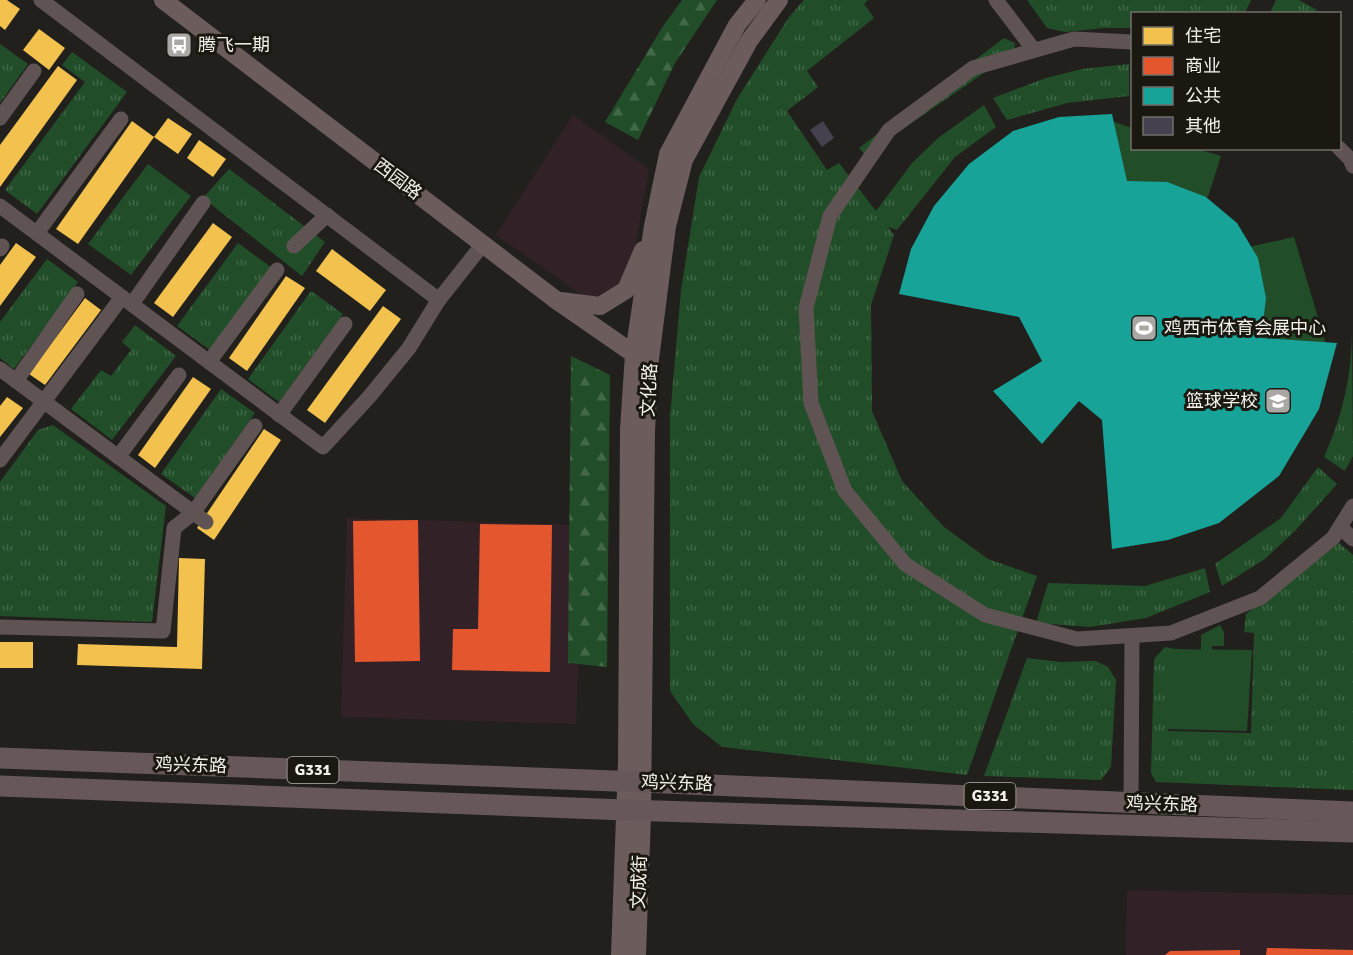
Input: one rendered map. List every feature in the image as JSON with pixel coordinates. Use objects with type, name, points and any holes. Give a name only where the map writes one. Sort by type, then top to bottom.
[{"type":"highway","name":"鸡兴东路","points":[[0,758],[1353,812]]},
{"type":"highway","name":"鸡兴东路","points":[[0,786],[1353,832]]},
{"type":"main road","name":"西园路","points":[[163,0],[556,300],[642,356]]},
{"type":"main road","name":"文化路","points":[[642,356],[653,226],[668,154],[737,25],[757,0]]},
{"type":"main road","name":"文化路","points":[[633,809],[629,429],[642,356],[667,226],[684,160],[749,40],[779,0]]},
{"type":"main road","points":[[556,300],[600,306],[626,290],[653,226]]},
{"type":"main road","name":"文成街","points":[[620,955],[633,809]]},
{"type":"main road","name":"文成街","points":[[633,809],[637,955]]},
{"type":"street","points":[[41,0],[439,300]]},
{"type":"street","points":[[996,0],[1034,50]]},
{"type":"street","points":[[1131,42],[1074,39],[973,68],[889,130],[830,216],[806,308],[811,403],[845,491],[905,564],[985,615],[1077,639],[1171,633],[1260,598],[1333,538],[1353,506]]},
{"type":"street","points":[[0,118],[34,71]]},
{"type":"street","points":[[37,233],[121,118]]},
{"type":"street","points":[[1341,150],[1353,166]]},
{"type":"street","points":[[0,460],[203,203]]},
{"type":"street","points":[[0,206],[323,447],[369,397],[409,348],[439,300],[483,244]]},
{"type":"street","points":[[294,246],[327,215]]},
{"type":"street","points":[[209,362],[277,270]]},
{"type":"street","points":[[77,294],[6,377],[45,402],[200,518]]},
{"type":"street","points":[[279,415],[345,324]]},
{"type":"street","points":[[118,457],[179,375]]},
{"type":"street","points":[[0,627],[163,631],[174,528],[200,518],[255,426]]},
{"type":"street","points":[[1340,527],[1353,539]]},
{"type":"street","points":[[1131,802],[1132,636]]},
{"type":"shaded area","points":[[573,115],[649,169],[633,260],[623,284],[589,300],[496,235]]},
{"type":"shaded area","points":[[347,518],[583,525],[576,724],[341,717]]},
{"type":"shaded area","points":[[1127,890],[1353,895],[1353,955],[1126,955]]},
{"type":"green space","points":[[682,0],[717,0],[675,63],[638,140],[605,122],[663,26]]},
{"type":"green space","points":[[804,0],[868,0],[864,4],[874,18],[807,71],[818,87],[787,111],[827,170],[839,163],[876,211],[912,163],[938,138],[984,105],[996,127],[955,157],[897,230],[888,227],[894,235],[871,305],[872,411],[902,481],[944,527],[988,559],[1037,576],[967,775],[722,747],[693,724],[670,691],[670,417],[681,290],[699,177],[737,99],[789,17]]},
{"type":"green space","points":[[1027,0],[1251,0],[1245,12],[1131,12],[1131,28],[1065,32],[1047,28]]},
{"type":"green space","points":[[1276,0],[1299,0],[1317,10],[1314,12],[1270,12]]},
{"type":"green space","points":[[1004,38],[1015,43],[1014,52],[893,136],[870,161],[859,148]]},
{"type":"green space","points":[[0,44],[28,64],[0,103]]},
{"type":"green space","points":[[72,52],[127,92],[37,214],[5,190],[85,82],[62,65]]},
{"type":"green space","points":[[1129,64],[1129,96],[1067,103],[1007,120],[993,98],[1046,78],[1082,69]]},
{"type":"green space","points":[[1109,120],[1131,128],[1131,150],[1200,150],[1221,156],[1209,194],[1189,224],[1113,197]]},
{"type":"green space","points":[[148,164],[191,196],[131,275],[88,244]]},
{"type":"green space","points":[[229,169],[325,242],[302,276],[203,198]]},
{"type":"green space","points":[[1294,237],[1328,351],[1250,341],[1227,264],[1253,246]]},
{"type":"green space","points":[[238,243],[271,267],[210,350],[177,326]]},
{"type":"green space","points":[[47,259],[78,282],[14,369],[0,358],[0,322]]},
{"type":"green space","points":[[311,291],[343,314],[279,402],[248,379]]},
{"type":"green space","points":[[135,325],[176,356],[112,440],[71,409],[101,370],[111,376],[131,350],[122,342]]},
{"type":"green space","points":[[1352,332],[1353,456],[1345,471],[1324,457],[1345,396]]},
{"type":"green space","points":[[571,356],[610,375],[607,667],[568,663]]},
{"type":"green space","points":[[221,389],[255,413],[195,498],[161,474]]},
{"type":"green space","points":[[53,425],[166,506],[152,622],[0,616],[0,482],[38,430]]},
{"type":"green space","points":[[1318,467],[1337,484],[1295,531],[1265,559],[1222,586],[1215,564],[1281,518]]},
{"type":"green space","points":[[1339,543],[1353,555],[1353,790],[1156,782],[1151,773],[1154,659],[1165,647],[1180,650],[1170,664],[1168,731],[1251,733],[1254,633],[1244,632],[1246,614]]},
{"type":"green space","points":[[1205,568],[1210,592],[1146,618],[1090,627],[1036,623],[1048,583],[1145,586]]},
{"type":"green space","points":[[1220,625],[1224,633],[1224,646],[1212,646],[1212,662],[1201,662],[1201,635]]},
{"type":"green space","points":[[1166,649],[1252,650],[1247,731],[1165,729]]},
{"type":"green space","points":[[1027,658],[1061,662],[1096,661],[1108,667],[1116,680],[1111,767],[1101,780],[984,776]]},
{"type":"building: 住宅","points":[[0,0],[7,0],[20,9],[5,30],[0,26]]},
{"type":"building: 住宅","points":[[39,29],[65,48],[49,70],[23,50]]},
{"type":"building: 住宅","points":[[58,66],[77,80],[0,187],[0,145]]},
{"type":"building: 住宅","points":[[168,118],[192,134],[178,154],[154,137]]},
{"type":"building: 住宅","points":[[132,121],[154,137],[78,244],[56,229]]},
{"type":"building: 住宅","points":[[199,140],[226,159],[213,177],[187,158]]},
{"type":"building: 住宅","points":[[213,223],[232,237],[173,317],[154,303]]},
{"type":"building: 住宅","points":[[16,243],[36,257],[0,306],[0,265]]},
{"type":"building: 住宅","points":[[332,249],[386,290],[370,311],[316,271]]},
{"type":"building: 住宅","points":[[286,276],[305,288],[247,371],[229,358]]},
{"type":"building: 住宅","points":[[85,298],[101,310],[45,385],[29,374]]},
{"type":"building: 住宅","points":[[383,306],[401,319],[325,423],[307,410]]},
{"type":"building: 住宅","points":[[193,377],[211,389],[155,468],[138,455]]},
{"type":"building: 住宅","points":[[7,397],[23,408],[0,437],[0,406]]},
{"type":"building: 住宅","points":[[264,429],[281,440],[214,540],[197,528]]},
{"type":"building: 住宅","points":[[179,558],[205,559],[202,669],[77,665],[78,644],[177,647]]},
{"type":"building: 住宅","points":[[0,642],[33,642],[33,668],[0,668]]},
{"type":"building: 商业","points":[[418,520],[420,661],[355,662],[353,521]]},
{"type":"building: 商业","points":[[480,524],[552,525],[550,672],[452,670],[453,629],[478,629]]},
{"type":"building: 商业","points":[[1267,948],[1353,950],[1353,955],[1266,955]]},
{"type":"building: 商业","points":[[1240,950],[1240,955],[1165,955],[1170,951]]},
{"type":"building: 公共","name":"鸡西市体育会展中心","points":[[1112,114],[1127,181],[1167,182],[1206,197],[1237,223],[1258,258],[1266,298],[1261,338],[1337,343],[1319,409],[1279,476],[1219,523],[1168,540],[1112,549],[1102,420],[1079,401],[1042,444],[993,391],[1042,361],[1019,317],[899,294],[911,249],[934,206],[969,164],[1013,131],[1059,117]]},
{"type":"building: 其他","points":[[823,121],[834,138],[822,147],[810,130]]},
{"type":"place","name":"腾飞一期","points":[[179,45]]},
{"type":"place","name":"鸡西市体育会展中心","points":[[1144,328]]},
{"type":"place","name":"篮球学校","points":[[1278,401]]}]
